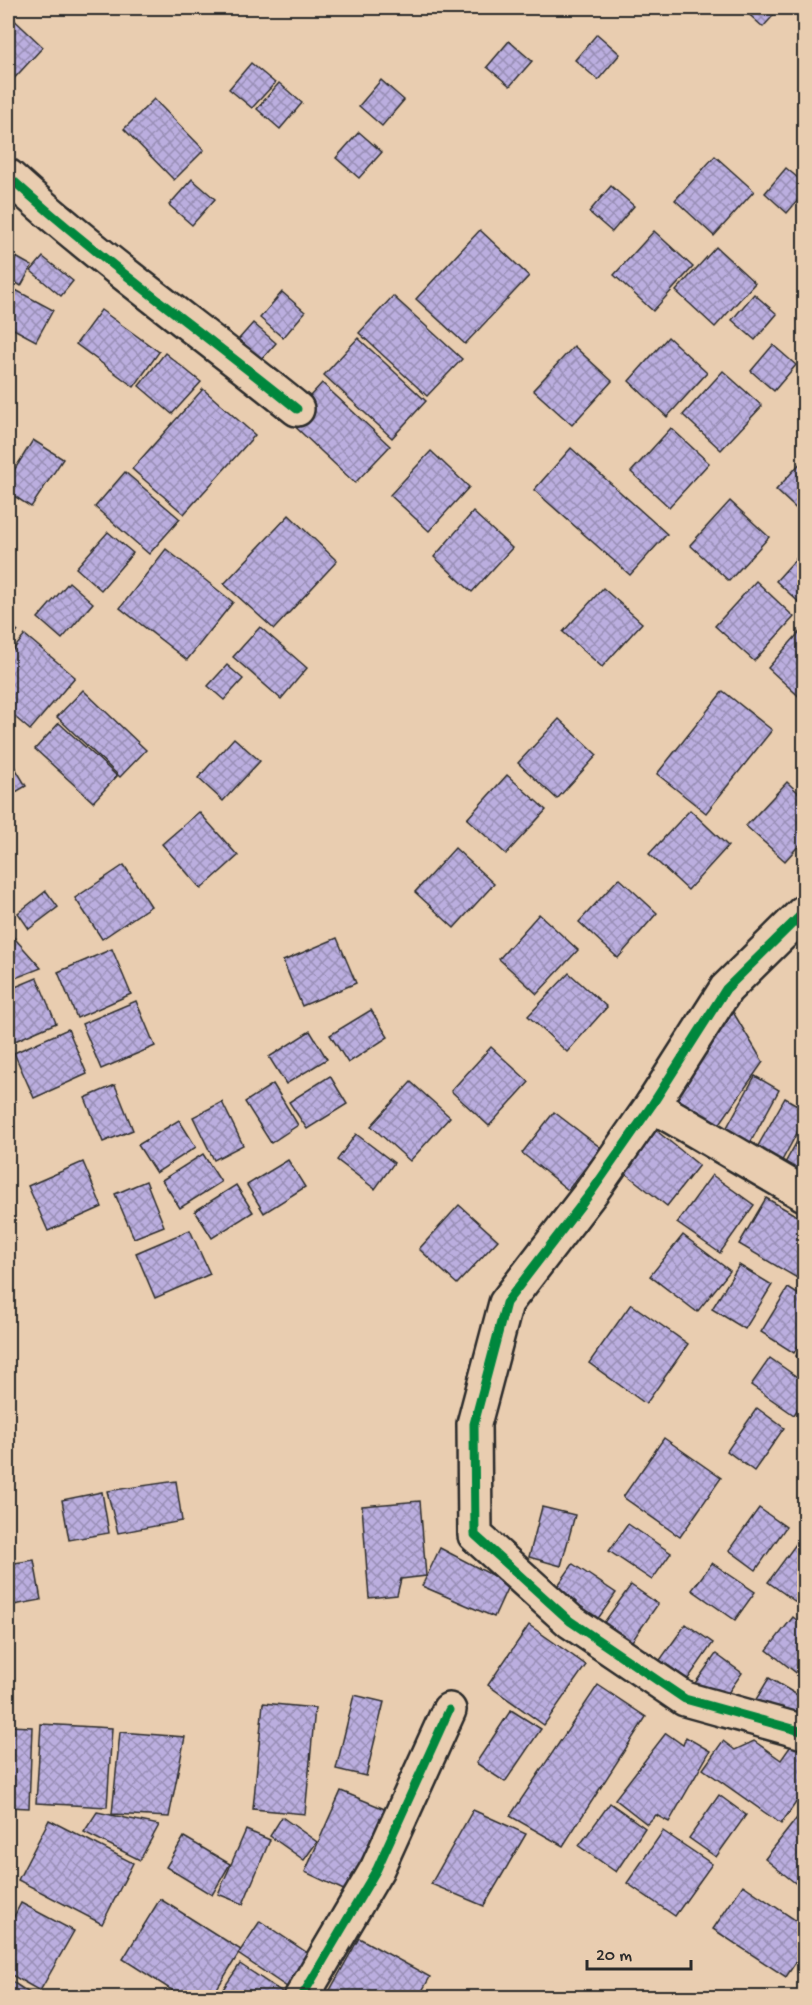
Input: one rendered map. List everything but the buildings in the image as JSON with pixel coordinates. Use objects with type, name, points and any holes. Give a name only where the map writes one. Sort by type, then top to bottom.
[{"type":"street","points":[[8,176],[63,226],[198,329],[297,410]]},
{"type":"street","points":[[804,912],[726,989],[652,1105],[592,1191],[506,1303],[474,1424],[475,1535],[570,1621],[685,1699],[804,1732]]},
{"type":"street","points":[[652,1105],[804,1194]]},
{"type":"street","points":[[301,1998],[377,1869],[449,1710]]},
{"type":"cycle path","points":[[8,176],[114,266],[297,409]]},
{"type":"cycle path","points":[[804,912],[726,989],[652,1105],[592,1191],[506,1303],[474,1424],[475,1535],[570,1621],[685,1699],[804,1732]]},
{"type":"cycle path","points":[[301,1998],[377,1869],[449,1710]]}]
